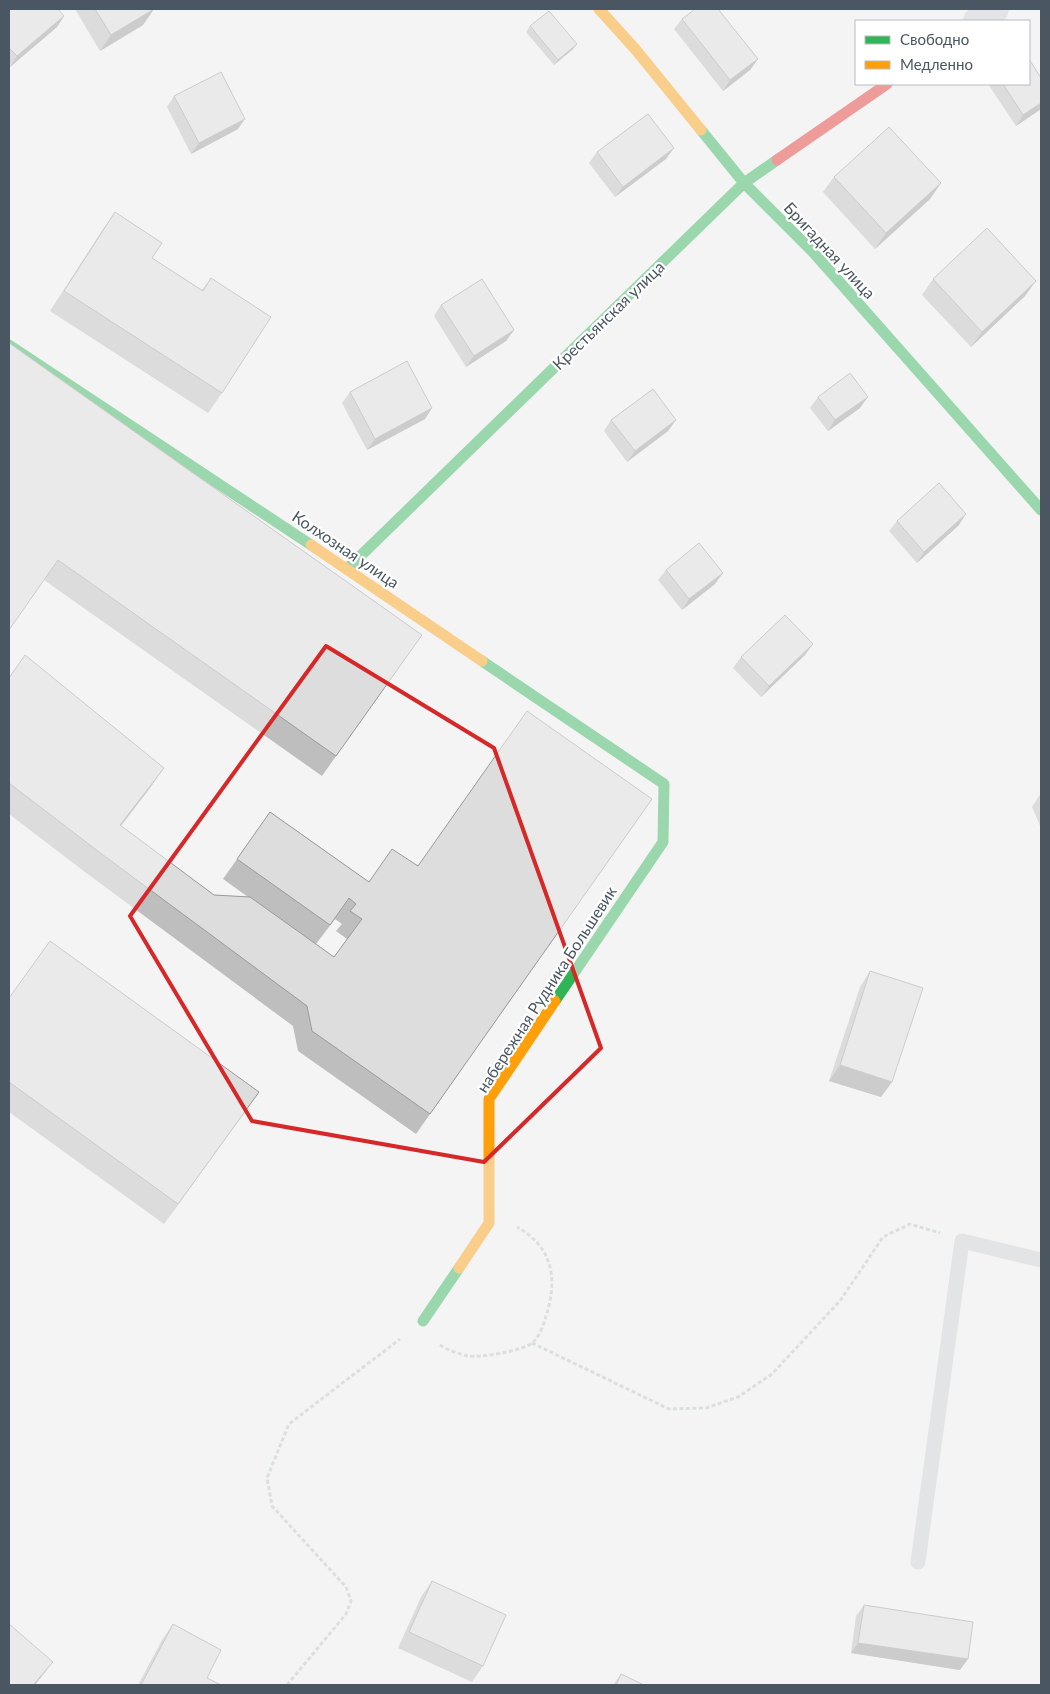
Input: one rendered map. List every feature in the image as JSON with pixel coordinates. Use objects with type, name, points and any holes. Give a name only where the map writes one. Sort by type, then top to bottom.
[{"type":"street","name":"Бригадная улица","points":[[599,9],[636,50],[744,183],[813,252],[1041,510]]},
{"type":"street","points":[[979,20],[996,9]]},
{"type":"street","name":"Крестьянская улица","points":[[347,569],[744,183],[886,85]]},
{"type":"street","name":"Колхозная улица","points":[[9,345],[347,569],[664,784]]},
{"type":"street","name":"набережная Рудника Большевик","points":[[489,1223],[489,1098],[663,842],[664,784]]},
{"type":"street","points":[[423,1321],[489,1223]]},
{"type":"lane","points":[[918,1562],[962,1241],[1041,1260]]},
{"type":"path","points":[[287,1685],[346,1614],[351,1601],[346,1588],[272,1506],[267,1478],[289,1424],[423,1321],[441,1346],[469,1356],[508,1352],[532,1343],[544,1325],[552,1299],[553,1275],[545,1252],[530,1234],[509,1223],[489,1223]]},
{"type":"path","points":[[532,1343],[669,1409],[706,1408],[738,1397],[772,1374],[840,1301],[883,1237],[910,1224],[962,1241]]},
{"type":"highlighted area","points":[[326,646],[494,748],[601,1048],[484,1162],[252,1121],[130,916]]},
{"type":"building","points":[[9,9],[58,9],[64,16],[17,56],[9,48]]},
{"type":"building","points":[[95,9],[154,9],[111,35]]},
{"type":"building","points":[[695,9],[718,9],[758,59],[730,80],[682,19]]},
{"type":"building","points":[[549,11],[577,44],[558,60],[530,26]]},
{"type":"building","points":[[1030,61],[1041,78],[1041,103],[1023,115],[1004,85],[1030,85]]},
{"type":"building","points":[[221,72],[245,119],[199,143],[174,96]]},
{"type":"building","points":[[648,114],[674,148],[623,187],[597,152]]},
{"type":"building","points":[[889,127],[941,183],[886,233],[834,177]]},
{"type":"building","points":[[115,212],[162,243],[152,258],[203,291],[211,278],[271,317],[222,393],[64,291]]},
{"type":"building","points":[[987,228],[1036,281],[982,332],[933,279]]},
{"type":"building","points":[[482,279],[514,330],[474,356],[441,305]]},
{"type":"building","points":[[9,343],[422,635],[336,756],[58,560],[9,630]]},
{"type":"building","points":[[407,361],[432,408],[375,439],[350,392]]},
{"type":"building","points":[[850,373],[868,397],[835,420],[818,397]]},
{"type":"building","points":[[653,389],[676,420],[635,451],[611,420]]},
{"type":"building","points":[[939,483],[966,514],[924,552],[897,521]]},
{"type":"building","points":[[699,543],[723,573],[689,599],[666,570]]},
{"type":"building","points":[[785,615],[813,644],[769,686],[741,657]]},
{"type":"building","points":[[25,655],[164,768],[120,825],[214,895],[250,897],[334,957],[362,919],[350,911],[356,904],[349,898],[330,925],[237,859],[270,812],[369,882],[392,849],[418,866],[527,711],[652,799],[430,1114],[312,1031],[307,1006],[9,783],[9,678]]},
{"type":"building","points":[[50,941],[259,1092],[178,1204],[9,1082],[9,998]]},
{"type":"building","points":[[870,971],[923,988],[892,1082],[840,1065]]},
{"type":"building","points":[[432,1581],[506,1615],[483,1666],[409,1632]]},
{"type":"building","points":[[864,1605],[973,1622],[968,1659],[858,1643]]},
{"type":"building","points":[[9,1624],[53,1662],[33,1685],[9,1685]]},
{"type":"building","points":[[173,1624],[221,1650],[207,1678],[221,1685],[141,1685]]},
{"type":"building","points":[[621,1674],[644,1685],[616,1685]]},
{"type":"traffic: fast","points":[[701,130],[744,183],[813,252],[1041,510]]},
{"type":"traffic: fast","points":[[347,569],[744,183],[777,160]]},
{"type":"traffic: fast","points":[[9,345],[311,545]]},
{"type":"traffic: fast","points":[[482,661],[664,784],[663,842],[555,1001]]},
{"type":"traffic: fast","points":[[423,1321],[459,1268]]},
{"type":"traffic: slow","points":[[599,9],[636,50],[701,130]]},
{"type":"traffic: slow","points":[[311,545],[482,661]]},
{"type":"traffic: slow","points":[[459,1268],[489,1223],[489,1099],[555,1001]]},
{"type":"traffic: jam","points":[[777,160],[886,85]]}]
